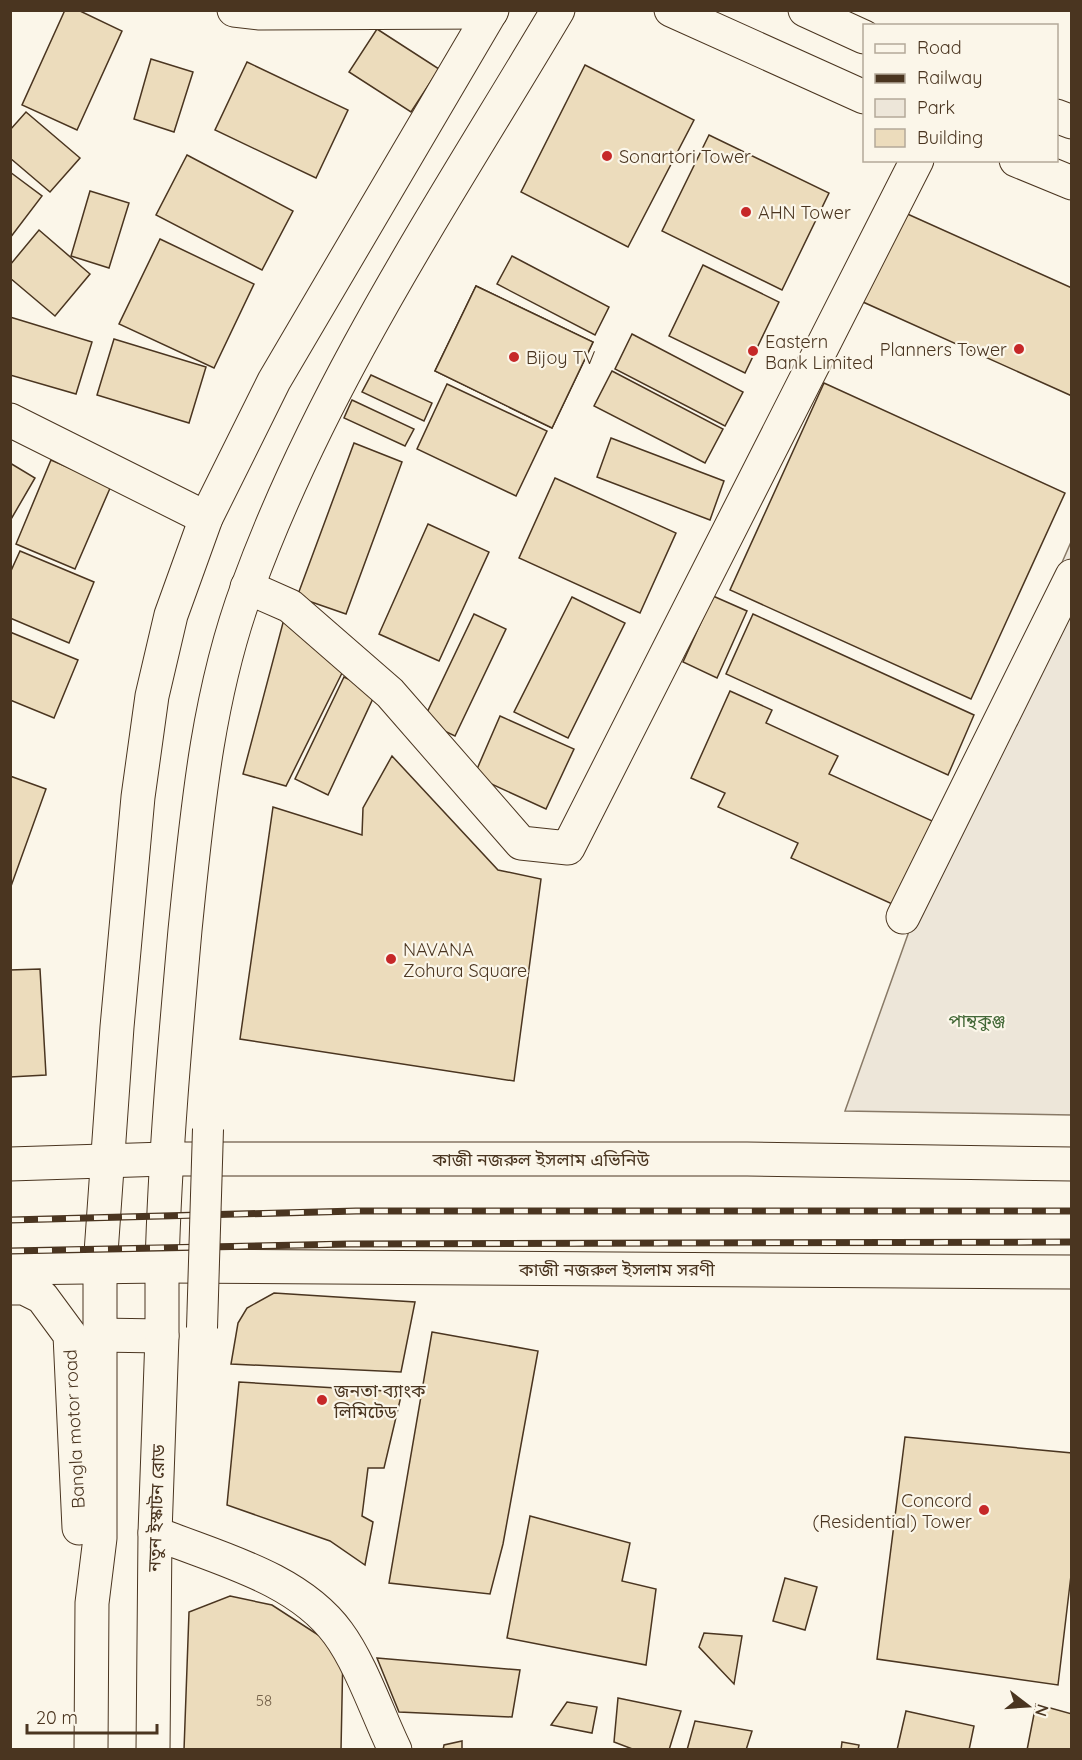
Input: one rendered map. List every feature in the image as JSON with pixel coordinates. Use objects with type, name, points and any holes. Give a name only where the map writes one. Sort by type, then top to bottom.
[{"type":"main road","points":[[234,10],[260,13],[491,11]]},
{"type":"main road","name":"নতুন ইস্কাটন রোড","points":[[153,1749],[155,1533],[165,1160],[196,818],[218,683],[247,587],[295,472],[360,344],[558,10]]},
{"type":"main road","points":[[671,10],[863,97]]},
{"type":"main road","points":[[805,10],[863,37]]},
{"type":"main road","points":[[92,1749],[92,1603],[100,1538],[98,1335],[106,1160],[138,797],[152,696],[171,615],[206,518],[274,381],[491,11]]},
{"type":"main road","points":[[247,587],[290,606],[390,693],[521,843],[568,848],[916,162]]},
{"type":"main road","points":[[1021,162],[1071,183]]},
{"type":"main road","points":[[10,420],[206,518]]},
{"type":"main road","points":[[903,917],[1071,576]]},
{"type":"main road","name":"কাজী নজরুল ইসলাম এভিনিউ","points":[[10,1164],[106,1160],[747,1159],[1071,1164]]},
{"type":"main road","points":[[10,1268],[162,1266]]},
{"type":"main road","name":"কাজী নজরুল ইসলাম সরণী","points":[[162,1266],[1071,1272]]},
{"type":"main road","name":"Bangla motor road","points":[[10,1288],[24,1288],[42,1297],[70,1335],[80,1555],[92,1603]]},
{"type":"main road","points":[[98,1335],[162,1336]]},
{"type":"main road","points":[[155,1533],[276,1582],[311,1607],[338,1633],[395,1749]]},
{"type":"street","points":[[202,1329],[208,1129]]},
{"type":"green space","name":"পান্থকুঞ্জ","points":[[1071,542],[1071,1115],[845,1111],[949,819]]},
{"type":"building","points":[[65,10],[78,10],[122,31],[77,130],[22,105]]},
{"type":"building","points":[[377,29],[439,69],[411,112],[349,72]]},
{"type":"building","points":[[151,59],[193,72],[174,132],[134,119]]},
{"type":"building","points":[[247,62],[348,110],[316,178],[215,130]]},
{"type":"building","name":"Sonartori Tower","points":[[585,65],[694,120],[628,247],[521,192]]},
{"type":"building","points":[[26,112],[80,158],[50,192],[10,158],[10,130]]},
{"type":"building","name":"AHN Tower","points":[[709,135],[829,193],[782,290],[662,231]]},
{"type":"building","points":[[187,155],[293,211],[262,270],[156,215]]},
{"type":"building","points":[[10,172],[42,196],[10,238]]},
{"type":"building","points":[[90,191],[129,203],[109,268],[71,256]]},
{"type":"building","name":"Planners Tower","points":[[903,212],[1072,288],[1072,396],[863,302]]},
{"type":"building","points":[[39,230],[90,274],[55,316],[10,278],[10,265]]},
{"type":"building","points":[[160,239],[254,284],[214,368],[119,324]]},
{"type":"building","points":[[512,256],[609,307],[595,335],[497,284]]},
{"type":"building","points":[[703,265],[779,302],[745,373],[669,336]]},
{"type":"building","name":"Bijoy TV","points":[[476,286],[593,342],[552,428],[435,371]]},
{"type":"building","name":"Bijoy TV","points":[[476,286],[593,342],[552,428],[435,371]]},
{"type":"building","points":[[10,317],[92,342],[76,394],[10,375]]},
{"type":"building","points":[[632,334],[743,392],[725,426],[615,369]]},
{"type":"building","points":[[114,339],[206,367],[189,423],[97,395]]},
{"type":"building","points":[[612,371],[723,429],[705,463],[594,406]]},
{"type":"building","points":[[371,375],[432,403],[424,421],[362,392]]},
{"type":"building","points":[[824,383],[1065,493],[971,699],[730,590]]},
{"type":"building","points":[[447,384],[547,431],[516,496],[417,449]]},
{"type":"building","points":[[352,400],[414,429],[405,446],[344,418]]},
{"type":"building","points":[[611,438],[724,481],[710,520],[597,477]]},
{"type":"building","points":[[354,443],[402,462],[346,614],[297,597]]},
{"type":"building","points":[[51,460],[111,486],[75,569],[16,544]]},
{"type":"building","points":[[10,463],[35,478],[10,521]]},
{"type":"building","points":[[555,478],[676,533],[640,613],[519,558]]},
{"type":"building","points":[[428,524],[489,552],[439,661],[379,634]]},
{"type":"building","points":[[20,551],[94,582],[69,643],[10,618],[10,573]]},
{"type":"building","points":[[713,596],[747,611],[717,678],[683,662]]},
{"type":"building","points":[[572,597],[625,623],[568,738],[514,712]]},
{"type":"building","points":[[474,614],[506,629],[455,736],[423,721]]},
{"type":"building","points":[[753,614],[974,715],[948,775],[726,674]]},
{"type":"building","points":[[284,619],[344,669],[286,786],[243,774]]},
{"type":"building","points":[[10,632],[78,660],[54,718],[10,700]]},
{"type":"building","points":[[344,677],[376,692],[328,795],[295,779]]},
{"type":"building","points":[[730,691],[772,710],[766,723],[838,756],[829,774],[939,824],[901,908],[791,858],[798,843],[718,807],[725,793],[691,778]]},
{"type":"building","points":[[500,716],[574,749],[546,809],[474,776]]},
{"type":"building","name":"NAVANA Zohura Square","points":[[392,756],[498,870],[541,879],[514,1081],[240,1039],[273,807],[362,835],[363,808]]},
{"type":"building","points":[[10,776],[46,789],[10,889]]},
{"type":"building","points":[[40,969],[46,1075],[10,1077],[10,970]]},
{"type":"building","points":[[274,1293],[415,1302],[401,1372],[231,1364],[238,1323],[247,1308]]},
{"type":"building","points":[[432,1332],[538,1351],[503,1544],[490,1594],[389,1583]]},
{"type":"building","points":[[239,1382],[402,1392],[384,1468],[368,1468],[362,1516],[373,1522],[365,1565],[330,1541],[227,1505]]},
{"type":"building","name":"Concord (Residential) Tower","points":[[905,1437],[1072,1453],[1072,1567],[1058,1685],[877,1659]]},
{"type":"building","points":[[530,1516],[630,1543],[622,1581],[656,1589],[646,1665],[507,1638]]},
{"type":"building","points":[[785,1578],[817,1587],[805,1630],[773,1621]]},
{"type":"building","points":[[230,1596],[272,1605],[343,1651],[341,1750],[184,1750],[189,1612]]},
{"type":"building","points":[[704,1633],[742,1636],[734,1684],[699,1647]]},
{"type":"building","points":[[377,1658],[520,1670],[512,1717],[399,1712]]},
{"type":"building","points":[[618,1698],[681,1711],[669,1750],[635,1750],[614,1742]]},
{"type":"building","points":[[567,1702],[597,1707],[592,1733],[551,1725]]},
{"type":"building","points":[[1036,1704],[1072,1714],[1072,1750],[1027,1750]]},
{"type":"building","points":[[906,1711],[974,1726],[969,1750],[897,1750]]},
{"type":"building","points":[[695,1721],[752,1731],[746,1750],[687,1750]]},
{"type":"building","points":[[462,1741],[462,1750],[443,1750],[444,1745]]},
{"type":"building","points":[[842,1742],[859,1745],[858,1750],[841,1750]]},
{"type":"railway","points":[[10,1220],[356,1211],[1072,1211]]},
{"type":"railway","points":[[10,1251],[350,1244],[1072,1242]]},
{"type":"place","name":"Sonartori Tower","points":[[607,156]]},
{"type":"place","name":"AHN Tower","points":[[746,212]]},
{"type":"place","name":"Planners Tower","points":[[1019,349]]},
{"type":"place","name":"Eastern Bank Limited","points":[[753,351]]},
{"type":"place","name":"Bijoy TV","points":[[514,357]]},
{"type":"place","name":"NAVANA Zohura Square","points":[[391,959]]},
{"type":"place","name":"জনতা ব্যাংক লিমিটেড","points":[[322,1400]]},
{"type":"place","name":"Concord (Residential) Tower","points":[[984,1510]]}]
